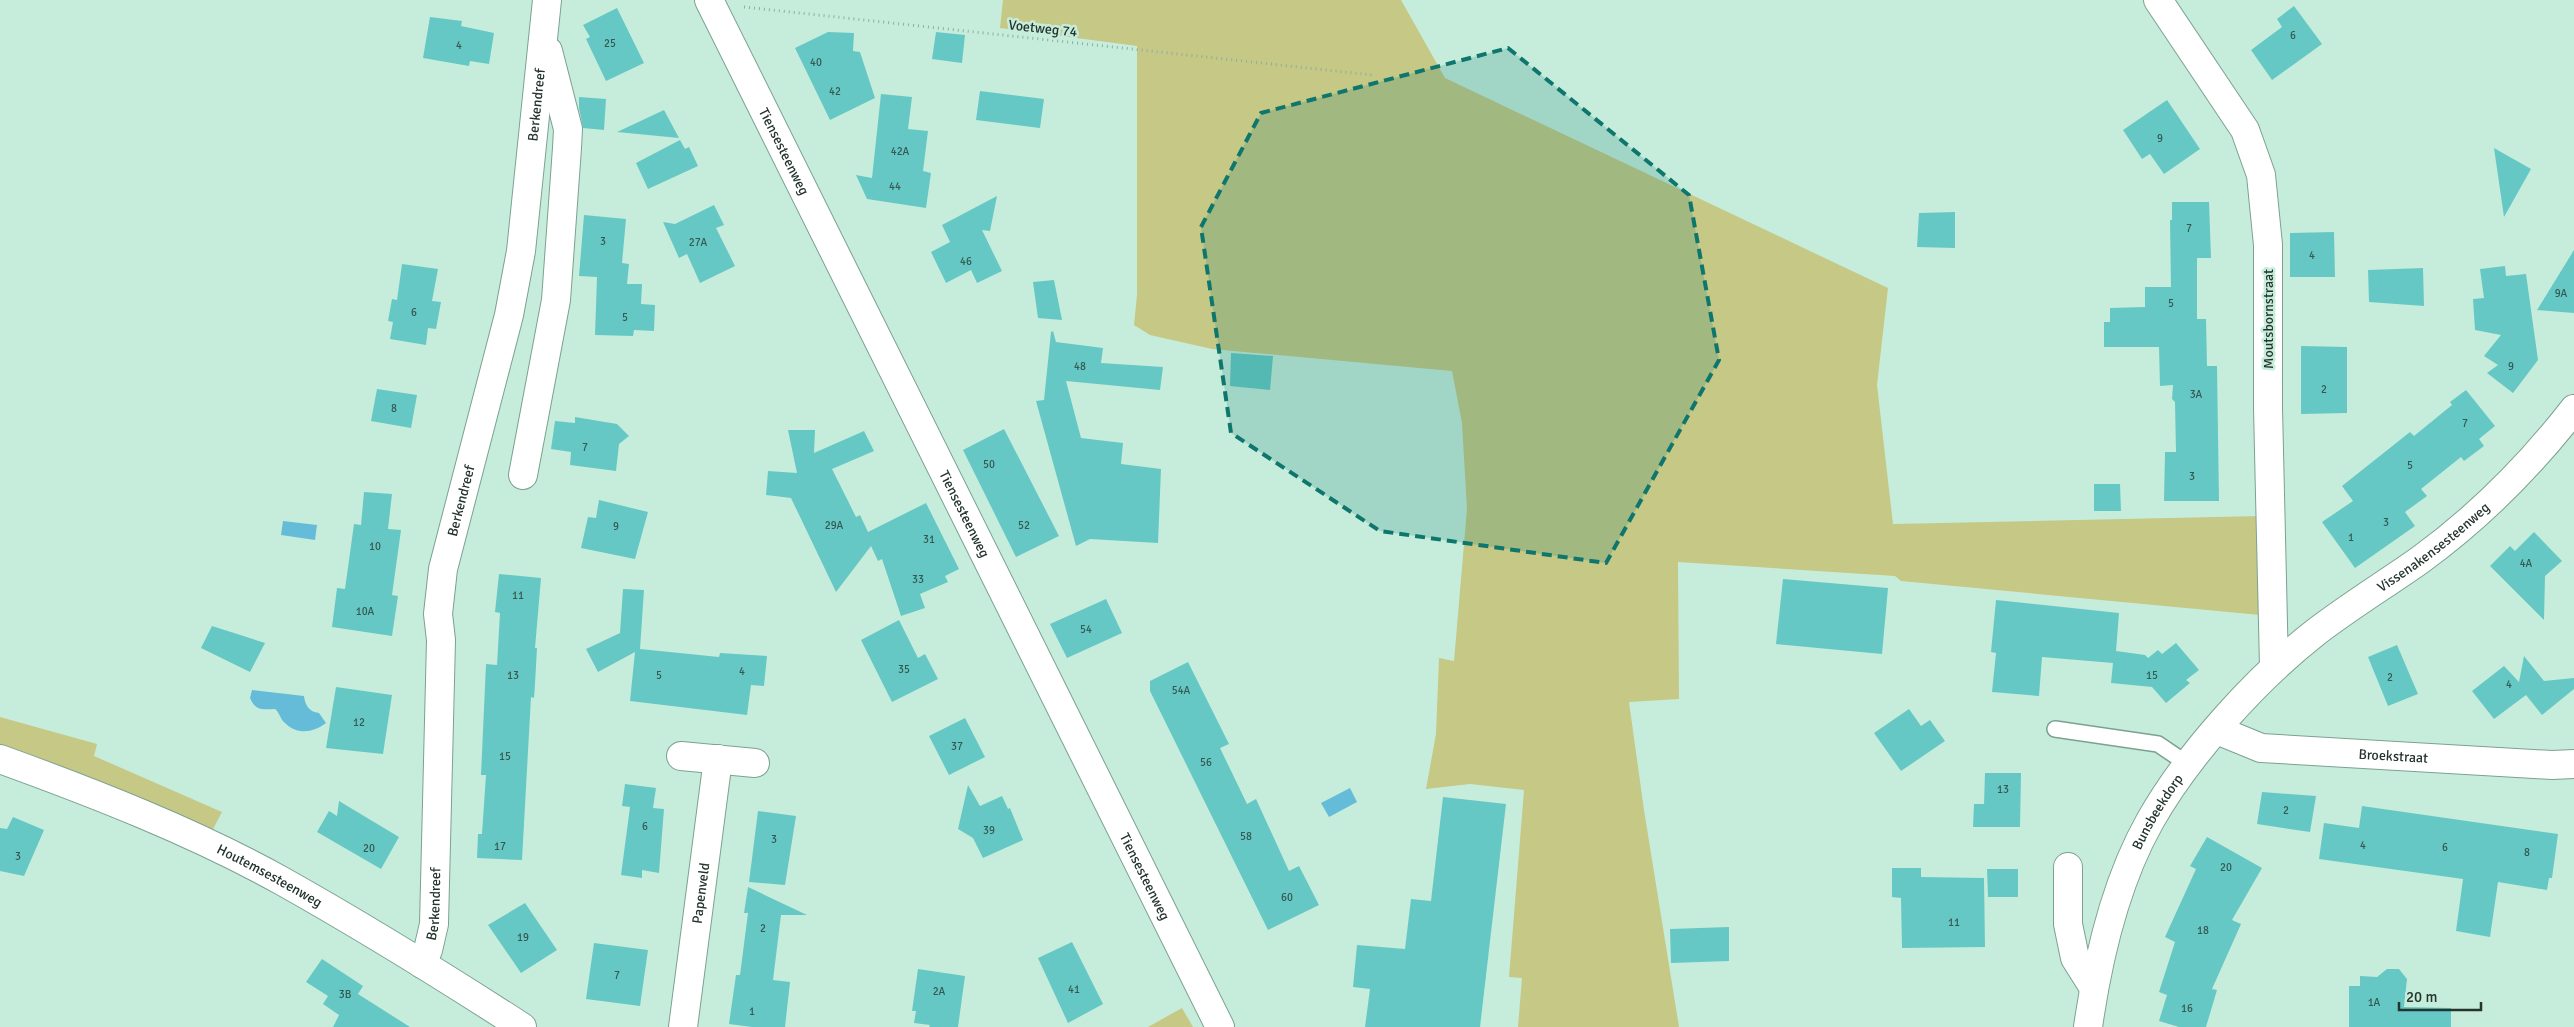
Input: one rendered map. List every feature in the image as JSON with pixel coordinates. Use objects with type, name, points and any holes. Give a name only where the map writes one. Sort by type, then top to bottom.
[{"type":"street","name":"Berkendreef","points":[[422,964],[428,950],[434,924],[441,640],[438,614],[443,569],[509,315],[522,251],[547,0]]},
{"type":"street","name":"Moutsbornstraat","points":[[2158,0],[2245,130],[2261,175],[2268,245],[2268,418],[2274,667]]},
{"type":"street","name":"Tiensesteenweg","points":[[710,2],[1220,1027]]},
{"type":"street","name":"Berkendreef","points":[[523,475],[556,300],[568,129],[551,56],[543,43]]},
{"type":"street","name":"Vissenakensesteenweg","points":[[2274,667],[2317,632],[2421,559],[2465,525],[2541,452],[2574,409]]},
{"type":"street","name":"Bunsbeekdorp","points":[[2088,1027],[2103,943],[2129,867],[2150,821],[2188,765],[2216,730],[2274,667]]},
{"type":"street","name":"Broekstraat","points":[[2216,730],[2260,748],[2552,765],[2574,764]]},
{"type":"street","points":[[681,756],[755,763]]},
{"type":"street","name":"Papenveld","points":[[683,1027],[718,759]]},
{"type":"street","name":"Houtemsesteenweg","points":[[0,760],[68,784],[172,828],[281,880],[422,964],[507,1023]]},
{"type":"street","points":[[2068,867],[2068,924],[2075,958],[2094,988]]},
{"type":"lane","points":[[2055,729],[2158,744],[2188,765]]},
{"type":"path","name":"Voetweg 74","points":[[710,2],[1372,75]]},
{"type":"highlighted area","points":[[1508,48],[1689,195],[1719,360],[1606,563],[1380,531],[1231,433],[1201,227],[1261,113]]},
{"type":"green space","points":[[1003,0],[1401,0],[1445,78],[1888,288],[1877,385],[1893,524],[2261,516],[2260,615],[1901,581],[1895,576],[1678,562],[1679,699],[1629,702],[1644,810],[1679,1027],[1518,1027],[1522,978],[1509,977],[1524,790],[1470,784],[1426,789],[1436,734],[1439,658],[1454,661],[1467,509],[1462,423],[1452,371],[1212,349],[1150,335],[1134,325],[1137,295],[1137,46],[1000,28]]},
{"type":"green space","points":[[0,717],[97,744],[94,756],[222,812],[212,831],[0,745]]},
{"type":"green space","points":[[1182,1008],[1193,1027],[1148,1027]]},
{"type":"water","points":[[283,521],[317,525],[315,540],[281,535]]},
{"type":"water","points":[[252,690],[304,696],[308,708],[319,713],[326,723],[310,731],[300,731],[290,727],[283,721],[275,709],[257,708],[250,698]]},
{"type":"water","points":[[1350,788],[1357,802],[1329,817],[1321,803]]},
{"type":"building","points":[[2294,6],[2322,44],[2272,80],[2251,50],[2282,27],[2277,19]]},
{"type":"building","points":[[617,8],[644,63],[606,81],[586,39],[590,37],[583,25]]},
{"type":"building","points":[[430,17],[462,21],[461,26],[494,33],[489,64],[470,61],[469,66],[423,58]]},
{"type":"building","points":[[828,32],[854,33],[853,51],[860,52],[875,98],[830,120],[795,48]]},
{"type":"building","points":[[936,32],[965,35],[962,63],[932,59]]},
{"type":"building","points":[[980,91],[1044,99],[1040,128],[976,120]]},
{"type":"building","points":[[881,94],[912,97],[908,129],[928,131],[923,171],[931,173],[926,208],[867,199],[856,175],[872,178]]},
{"type":"building","points":[[579,97],[606,99],[604,130],[583,128]]},
{"type":"building","points":[[2167,100],[2200,149],[2164,174],[2150,154],[2142,159],[2123,130]]},
{"type":"building","points":[[664,110],[679,138],[617,132]]},
{"type":"building","points":[[680,140],[685,149],[689,147],[698,166],[648,189],[636,163]]},
{"type":"building","points":[[2494,148],[2531,169],[2504,217]]},
{"type":"building","points":[[997,196],[990,231],[982,230],[1002,271],[977,283],[971,270],[946,283],[931,252],[950,242],[942,225]]},
{"type":"building","points":[[2172,202],[2209,202],[2211,258],[2197,258],[2197,319],[2206,319],[2207,366],[2217,366],[2219,501],[2164,501],[2165,452],[2176,452],[2175,402],[2172,399],[2173,385],[2160,386],[2159,347],[2104,347],[2104,322],[2110,322],[2110,308],[2145,307],[2145,287],[2171,287],[2170,220],[2172,220]]},
{"type":"building","points":[[714,205],[724,225],[716,228],[735,266],[700,283],[687,254],[679,258],[663,222],[675,224]]},
{"type":"building","points":[[1955,212],[1955,248],[1917,247],[1919,213]]},
{"type":"building","points":[[584,215],[626,219],[622,263],[629,264],[627,284],[642,284],[641,304],[655,305],[654,331],[634,330],[633,336],[595,335],[597,277],[579,276]]},
{"type":"building","points":[[2334,232],[2335,277],[2290,277],[2290,233]]},
{"type":"building","points":[[2574,250],[2574,313],[2537,310]]},
{"type":"building","points":[[402,264],[438,269],[432,301],[441,302],[436,329],[428,328],[426,345],[390,339],[393,322],[388,321],[392,299],[397,300]]},
{"type":"building","points":[[2505,266],[2506,276],[2526,274],[2538,360],[2513,393],[2487,373],[2498,365],[2484,356],[2501,335],[2475,330],[2473,299],[2484,298],[2480,269]]},
{"type":"building","points":[[2423,268],[2424,306],[2369,302],[2368,270]]},
{"type":"building","points":[[1054,280],[1062,320],[1038,318],[1033,282]]},
{"type":"building","points":[[1053,331],[1056,342],[1103,348],[1101,363],[1163,367],[1160,390],[1066,381],[1081,438],[1123,443],[1121,464],[1161,469],[1158,543],[1090,539],[1076,546],[1036,401],[1044,400],[1051,332]]},
{"type":"building","points":[[2301,346],[2347,347],[2347,413],[2301,414]]},
{"type":"building","points":[[1231,353],[1273,356],[1270,390],[1230,386]]},
{"type":"building","points":[[377,389],[417,395],[411,428],[371,421]]},
{"type":"building","points":[[2466,390],[2495,426],[2479,439],[2484,446],[2464,461],[2461,457],[2421,489],[2427,496],[2405,512],[2415,526],[2355,568],[2322,522],[2353,501],[2342,486],[2410,432],[2414,436],[2452,405],[2450,402]]},
{"type":"building","points":[[575,417],[617,424],[629,436],[619,444],[616,471],[570,465],[571,452],[551,449],[555,421],[575,423]]},
{"type":"building","points":[[1004,429],[1059,536],[1016,557],[963,450]]},
{"type":"building","points":[[788,430],[815,430],[814,453],[864,431],[874,451],[832,469],[856,517],[860,515],[868,532],[926,503],[959,569],[945,576],[948,582],[920,594],[925,608],[901,616],[882,559],[878,561],[871,546],[836,592],[791,498],[766,495],[768,471],[797,473]]},
{"type":"building","points":[[2094,484],[2120,484],[2121,511],[2094,511]]},
{"type":"building","points":[[364,492],[392,494],[388,529],[401,530],[392,595],[398,596],[392,636],[332,627],[337,588],[345,589],[354,524],[361,525]]},
{"type":"building","points":[[599,500],[648,512],[635,559],[581,548],[588,517],[596,518]]},
{"type":"building","points":[[2534,532],[2562,561],[2545,576],[2544,620],[2490,566],[2510,546],[2515,551]]},
{"type":"building","points":[[499,574],[541,578],[535,648],[537,648],[534,698],[531,697],[522,860],[477,858],[478,834],[482,834],[486,775],[481,775],[486,664],[497,665],[500,613],[495,612]]},
{"type":"building","points":[[1783,579],[1888,588],[1882,654],[1776,644]]},
{"type":"building","points":[[623,589],[644,590],[640,649],[719,657],[720,653],[767,656],[764,686],[751,685],[747,715],[630,701],[635,652],[598,672],[586,649],[620,633]]},
{"type":"building","points":[[1106,599],[1122,633],[1067,658],[1050,624]]},
{"type":"building","points":[[1996,600],[2119,613],[2116,651],[2145,655],[2148,658],[2158,650],[2162,654],[2176,643],[2199,670],[2186,680],[2190,683],[2166,703],[2152,687],[2111,683],[2113,663],[2042,657],[2039,696],[1992,692],[1996,653],[1991,652]]},
{"type":"building","points":[[899,620],[918,658],[925,654],[938,679],[892,702],[861,640]]},
{"type":"building","points":[[212,626],[265,643],[250,672],[201,648]]},
{"type":"building","points":[[2397,645],[2418,694],[2388,706],[2368,657]]},
{"type":"building","points":[[2524,656],[2544,681],[2574,678],[2574,689],[2542,715],[2526,695],[2494,719],[2472,691],[2504,666],[2519,682]]},
{"type":"building","points":[[1188,662],[1229,744],[1220,748],[1247,804],[1256,799],[1289,871],[1299,866],[1319,905],[1268,930],[1150,691],[1150,681]]},
{"type":"building","points":[[336,687],[392,695],[383,754],[326,748]]},
{"type":"building","points":[[1909,709],[1921,726],[1930,720],[1945,741],[1901,771],[1874,733]]},
{"type":"building","points":[[965,718],[985,757],[949,775],[929,736]]},
{"type":"building","points":[[1985,773],[2021,773],[2020,827],[1973,827],[1974,804],[1984,804]]},
{"type":"building","points":[[625,784],[656,788],[653,808],[664,809],[659,873],[642,870],[642,878],[621,875],[630,807],[622,806]]},
{"type":"building","points":[[968,785],[980,806],[1002,796],[1008,809],[1010,808],[1023,840],[983,858],[973,838],[958,829]]},
{"type":"building","points":[[2262,792],[2316,796],[2310,832],[2257,824]]},
{"type":"building","points":[[1443,797],[1506,804],[1480,1027],[1365,1027],[1370,989],[1353,987],[1357,945],[1405,949],[1411,899],[1431,901]]},
{"type":"building","points":[[339,801],[399,837],[381,869],[317,832],[329,811],[337,816]]},
{"type":"building","points":[[2362,806],[2558,834],[2552,878],[2549,878],[2547,890],[2498,882],[2490,937],[2456,931],[2463,879],[2319,859],[2324,823],[2359,828]]},
{"type":"building","points":[[758,811],[796,816],[785,885],[749,882]]},
{"type":"building","points":[[13,817],[44,830],[24,876],[0,871],[0,828],[7,829]]},
{"type":"building","points":[[2207,837],[2262,868],[2232,920],[2241,924],[2212,989],[2217,990],[2206,1027],[2179,1027],[2159,1021],[2167,995],[2159,992],[2175,942],[2165,937],[2196,869],[2190,866]]},
{"type":"building","points":[[1892,868],[1921,868],[1921,877],[1984,878],[1985,947],[1902,948],[1901,898],[1892,897]]},
{"type":"building","points":[[1987,869],[2018,869],[2018,897],[1988,897]]},
{"type":"building","points":[[748,887],[807,915],[781,915],[773,980],[790,982],[785,1027],[752,1027],[729,1024],[736,975],[740,975],[748,913],[744,913]]},
{"type":"building","points":[[525,903],[557,950],[521,973],[488,925]]},
{"type":"building","points":[[1729,927],[1729,961],[1671,963],[1670,929]]},
{"type":"building","points":[[1072,942],[1103,1004],[1068,1023],[1038,958]]},
{"type":"building","points":[[594,943],[648,950],[640,1006],[586,999]]},
{"type":"building","points":[[322,959],[363,986],[358,994],[410,1027],[333,1027],[339,1015],[323,1004],[328,996],[306,982]]},
{"type":"building","points":[[918,969],[965,976],[958,1027],[929,1027],[930,1025],[914,1023],[916,1011],[912,1011]]},
{"type":"building","points":[[2387,969],[2399,969],[2407,979],[2404,1007],[2451,1008],[2451,1027],[2349,1027],[2349,986],[2360,986],[2360,976],[2377,977]]}]
